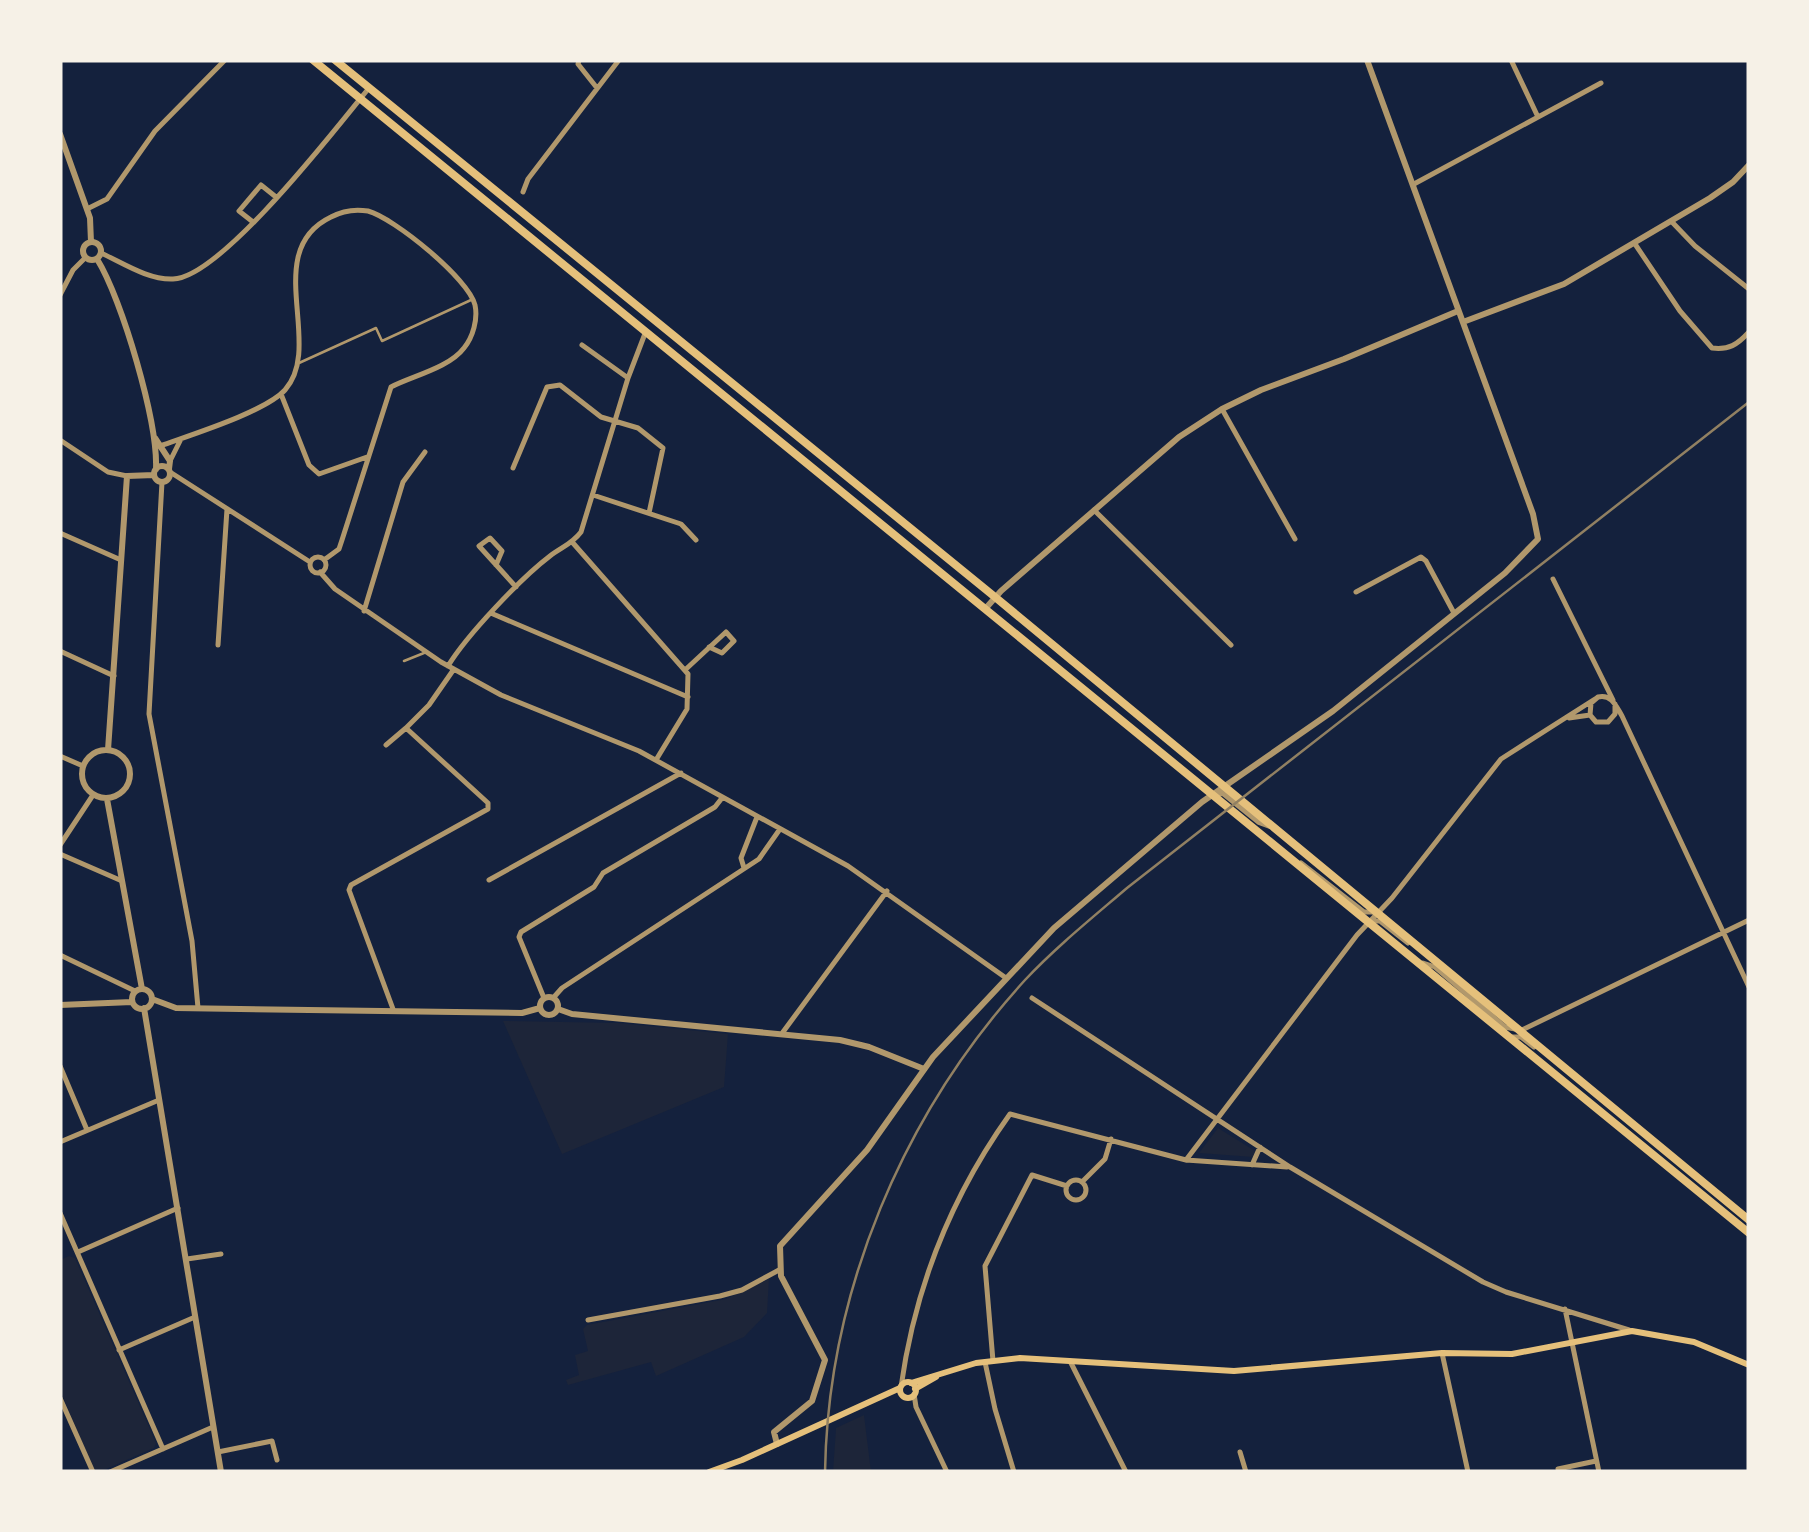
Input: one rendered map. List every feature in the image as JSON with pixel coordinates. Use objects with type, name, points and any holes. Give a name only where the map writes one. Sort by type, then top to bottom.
[{"type":"main road","points":[[314,60],[986,608],[1250,816],[1290,856],[1507,1037],[1521,1038],[1572,1075],[1749,1220]]},
{"type":"main road","points":[[335,60],[995,597],[1221,793]]},
{"type":"main road","points":[[1250,816],[1276,828],[1378,912],[1749,1233]]},
{"type":"main road","points":[[709,1472],[944,1372],[989,1361],[1068,1358],[1234,1371],[1442,1352],[1512,1354],[1632,1331],[1694,1342],[1749,1364]]},
{"type":"street","points":[[87,209],[108,199],[155,131],[225,60]]},
{"type":"street","points":[[578,60],[597,88]]},
{"type":"street","points":[[777,1444],[776,1429],[812,1402],[825,1360],[780,1270],[778,1255],[786,1238],[867,1150],[924,1069],[1054,928],[1454,613],[1531,549],[1539,534],[1367,60]]},
{"type":"street","points":[[1511,60],[1538,116]]},
{"type":"street","points":[[522,192],[616,61]]},
{"type":"street","points":[[1414,184],[1601,83]]},
{"type":"street","points":[[60,295],[73,270],[85,258],[99,256],[146,274],[175,279],[206,265],[253,222],[369,88]]},
{"type":"street","points":[[60,134],[87,209],[91,242]]},
{"type":"street","points":[[1462,322],[1564,284],[1672,222],[1733,182],[1749,164]]},
{"type":"street","points":[[253,222],[239,211],[261,185],[276,197]]},
{"type":"street","points":[[160,446],[256,408],[286,388],[297,363],[296,257],[315,228],[332,216],[354,210],[392,222],[463,283],[476,318],[463,350],[390,387],[339,549],[324,560]]},
{"type":"street","points":[[1672,222],[1695,246],[1749,289]]},
{"type":"street","points":[[91,242],[99,245],[99,256],[130,343],[152,432],[155,472],[162,482],[149,714],[192,941],[198,1008]]},
{"type":"street","points":[[85,258],[84,247],[91,242]]},
{"type":"street","points":[[1634,244],[1680,311],[1712,348],[1726,350],[1749,332]]},
{"type":"street","points":[[106,274],[118,261]]},
{"type":"street","points":[[986,608],[1179,437],[1222,409],[1458,311]]},
{"type":"street","points":[[386,746],[429,705],[451,667],[516,587],[552,554],[573,543],[581,532],[646,331]]},
{"type":"street","points":[[582,345],[628,378]]},
{"type":"street","points":[[514,468],[547,387],[560,385],[601,417],[638,428],[663,448],[649,513]]},
{"type":"street","points":[[280,394],[309,465],[319,474],[367,457]]},
{"type":"street","points":[[1222,409],[1295,539]]},
{"type":"street","points":[[152,432],[170,467],[310,562]]},
{"type":"street","points":[[162,482],[167,480],[182,438]]},
{"type":"street","points":[[60,440],[108,472],[127,476],[170,467]]},
{"type":"street","points":[[364,611],[403,482],[425,452]]},
{"type":"street","points":[[108,750],[127,476]]},
{"type":"street","points":[[593,495],[682,524],[696,540]]},
{"type":"street","points":[[218,646],[227,509]]},
{"type":"street","points":[[1094,510],[1231,645]]},
{"type":"street","points":[[60,532],[123,560]]},
{"type":"street","points":[[496,565],[502,550],[490,538],[479,546],[496,565],[516,587]]},
{"type":"street","points":[[573,543],[685,670],[690,698],[687,709],[656,760]]},
{"type":"street","points":[[310,562],[315,557],[324,560]]},
{"type":"street","points":[[1356,592],[1421,557],[1454,613]]},
{"type":"street","points":[[320,572],[326,567],[324,560]]},
{"type":"street","points":[[310,562],[311,570],[320,572],[334,590],[451,667],[501,696],[556,720],[597,732],[656,760],[780,828],[886,891],[1006,978]]},
{"type":"street","points":[[1553,579],[1749,987]]},
{"type":"street","points":[[493,614],[690,698]]},
{"type":"street","points":[[685,670],[708,647],[726,632],[734,641],[722,653],[708,647]]},
{"type":"street","points":[[60,651],[114,676]]},
{"type":"street","points":[[1604,682],[1605,690],[1589,708],[1590,714],[1599,723],[1608,722],[1616,714],[1615,703]]},
{"type":"street","points":[[1598,697],[1615,703]]},
{"type":"street","points":[[1186,1160],[1369,921],[1502,759],[1598,697]]},
{"type":"street","points":[[1566,718],[1590,714]]},
{"type":"street","points":[[394,1009],[350,885],[488,809],[488,803],[406,728]]},
{"type":"street","points":[[108,750],[128,762],[130,778],[122,792],[107,799],[93,795],[83,782],[83,766],[92,754],[108,750]]},
{"type":"street","points":[[60,756],[83,766]]},
{"type":"street","points":[[489,880],[682,774]]},
{"type":"street","points":[[60,845],[93,795]]},
{"type":"street","points":[[540,1008],[544,998],[518,937],[521,932],[594,886],[603,873],[722,798]]},
{"type":"street","points":[[107,799],[138,990],[132,1002]]},
{"type":"street","points":[[744,868],[741,858],[757,817]]},
{"type":"street","points":[[554,998],[562,988],[759,859],[780,828]]},
{"type":"street","points":[[60,854],[122,881]]},
{"type":"street","points":[[1290,856],[1364,912],[1378,912]]},
{"type":"street","points":[[783,1032],[886,891]]},
{"type":"street","points":[[1419,962],[1435,967],[1521,1038],[1749,920]]},
{"type":"street","points":[[1369,921],[1380,921],[1413,947],[1423,950]]},
{"type":"street","points":[[60,955],[149,992],[152,998],[176,1008],[522,1013],[540,1008]]},
{"type":"street","points":[[152,998],[144,1008],[221,1472]]},
{"type":"street","points":[[544,998],[554,998]]},
{"type":"street","points":[[554,998],[558,1009]]},
{"type":"street","points":[[1032,998],[1290,1168],[1483,1282],[1632,1331]]},
{"type":"street","points":[[60,1005],[132,1002]]},
{"type":"street","points":[[132,1002],[137,1008],[144,1008]]},
{"type":"street","points":[[540,1008],[549,1015],[558,1009]]},
{"type":"street","points":[[558,1009],[572,1014],[840,1040],[924,1069]]},
{"type":"street","points":[[60,1066],[88,1130]]},
{"type":"street","points":[[60,1142],[159,1100]]},
{"type":"street","points":[[947,1472],[907,1390],[903,1372],[911,1326],[938,1242],[981,1155],[1010,1114],[1186,1160],[1290,1168]]},
{"type":"street","points":[[1082,1182],[1105,1159],[1111,1140]]},
{"type":"street","points":[[1252,1165],[1260,1148]]},
{"type":"street","points":[[1014,1472],[995,1409],[985,1266],[1032,1175],[1067,1186]]},
{"type":"street","points":[[1067,1186],[1074,1180],[1082,1182]]},
{"type":"street","points":[[1067,1186],[1068,1196],[1077,1200],[1086,1194],[1082,1182]]},
{"type":"street","points":[[78,1252],[178,1208]]},
{"type":"street","points":[[60,1213],[162,1449]]},
{"type":"street","points":[[187,1259],[221,1254]]},
{"type":"street","points":[[588,1320],[720,1296],[742,1290],[780,1270]]},
{"type":"street","points":[[1564,1310],[1599,1472]]},
{"type":"street","points":[[120,1350],[196,1317]]},
{"type":"street","points":[[1442,1352],[1468,1472]]},
{"type":"street","points":[[1068,1358],[1126,1472]]},
{"type":"street","points":[[60,1398],[92,1472]]},
{"type":"street","points":[[110,1472],[214,1427]]},
{"type":"street","points":[[218,1452],[272,1441],[277,1460]]},
{"type":"street","points":[[1240,1452],[1246,1472]]},
{"type":"street","points":[[1558,1469],[1596,1461]]},
{"type":"lane","points":[[297,363],[376,328],[382,340],[472,299]]},
{"type":"lane","points":[[404,660],[426,652]]},
{"type":"shaded area","points":[[503,1021],[618,1023],[728,1034],[724,1087],[562,1154]]},
{"type":"shaded area","points":[[1218,1128],[1255,1151],[1253,1157],[1199,1153]]},
{"type":"shaded area","points":[[75,1258],[156,1443],[154,1448],[99,1472],[93,1469],[60,1390],[60,1260]]},
{"type":"shaded area","points":[[769,1279],[767,1313],[744,1337],[656,1376],[651,1362],[568,1385],[566,1380],[579,1375],[575,1355],[588,1351],[583,1329],[587,1325],[726,1299]]},
{"type":"shaded area","points":[[864,1415],[871,1472],[833,1472],[836,1428]]},
{"type":"railway","points":[[825,1472],[829,1404],[840,1338],[857,1272],[880,1208],[943,1088],[1025,980],[1127,888],[1749,402]]}]
